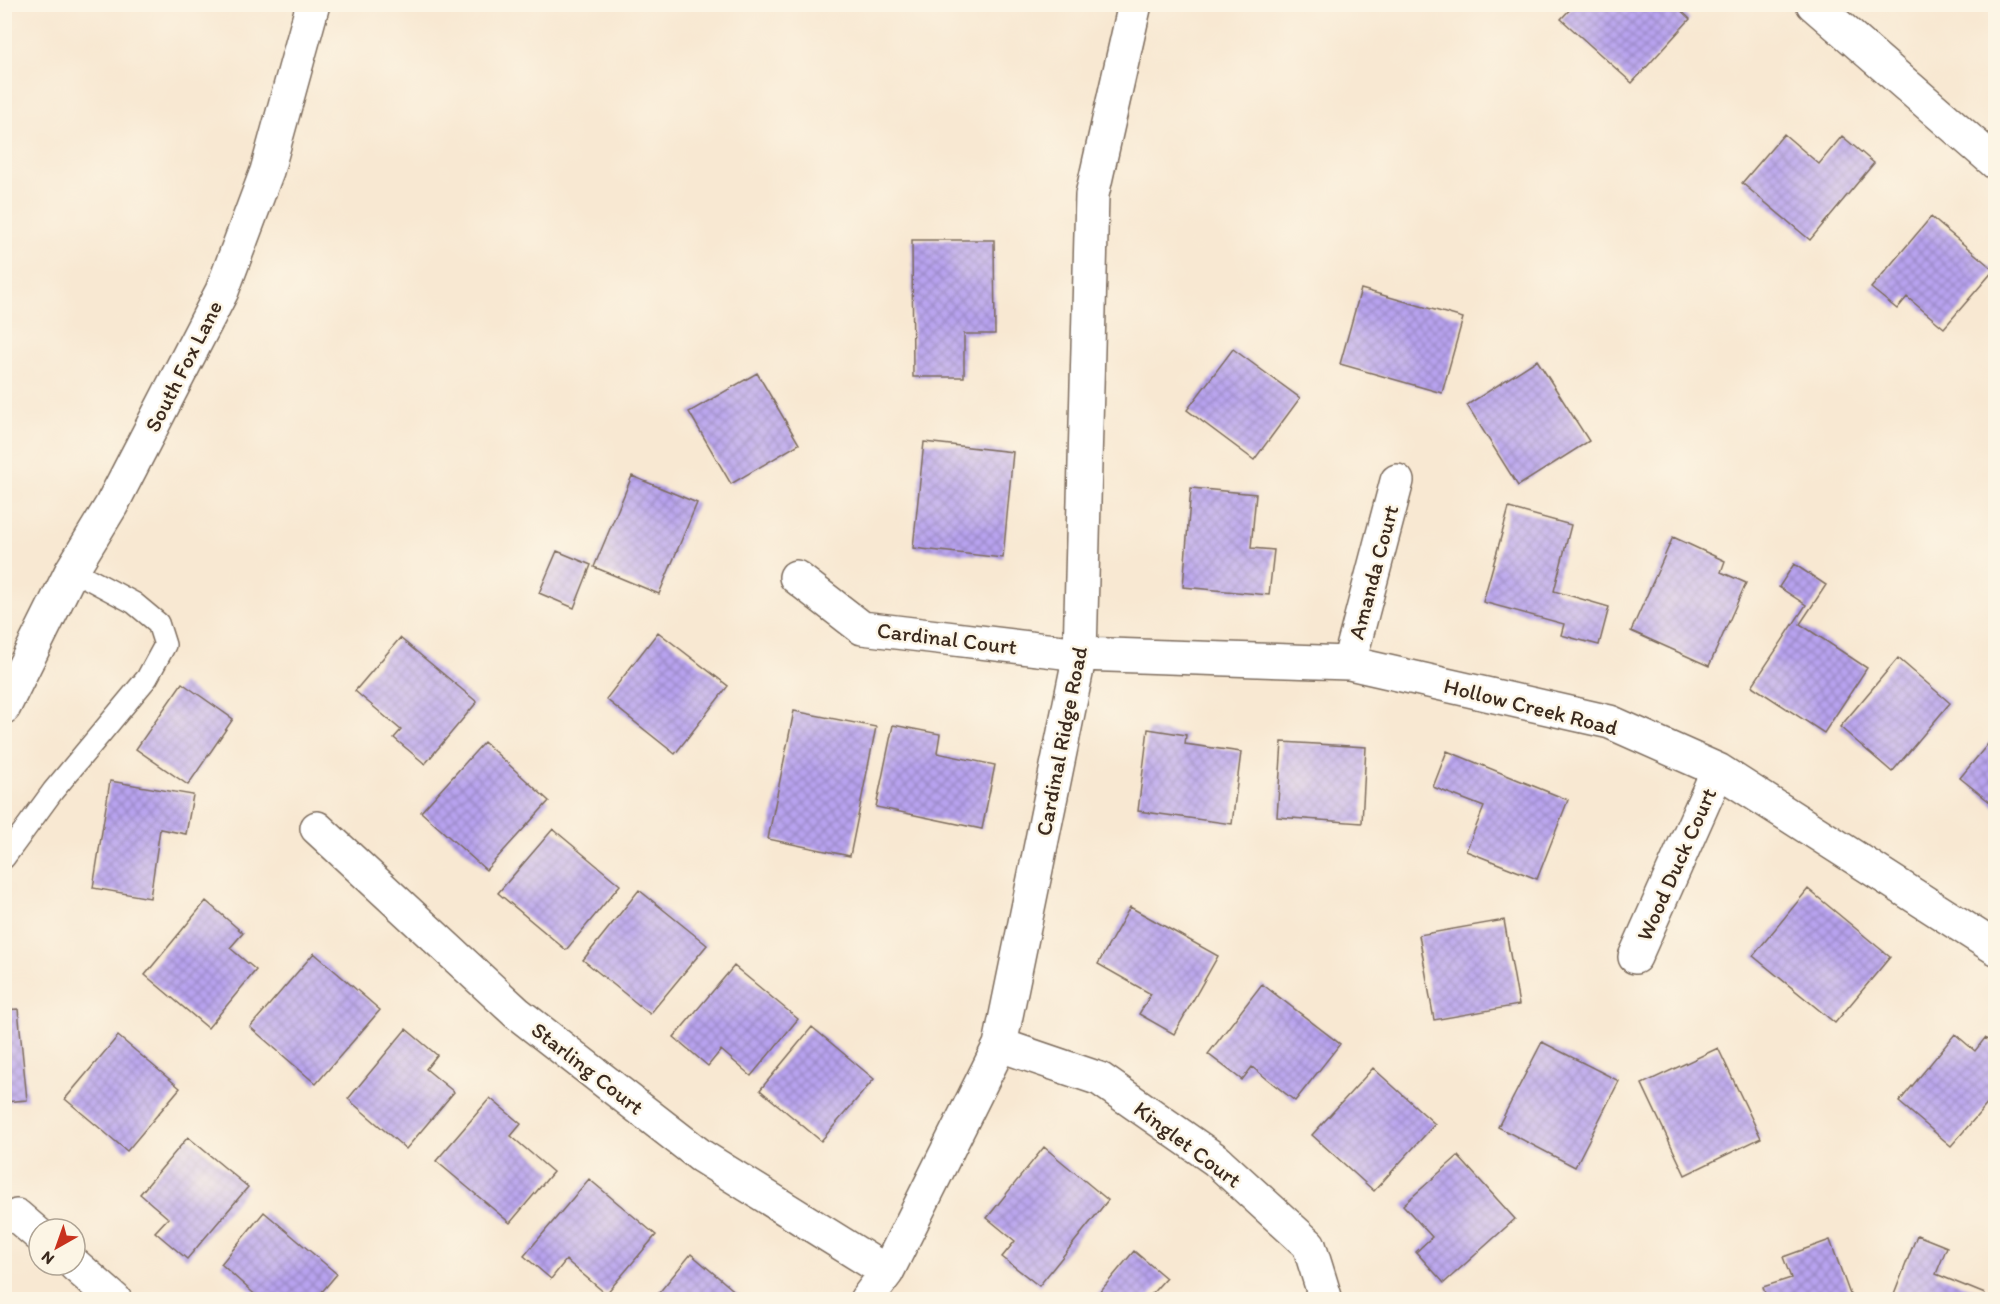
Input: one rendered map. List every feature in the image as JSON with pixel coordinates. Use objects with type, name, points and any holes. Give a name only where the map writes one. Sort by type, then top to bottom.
[{"type":"street","name":"South Fox Lane","points":[[4,707],[72,570],[111,506],[222,291],[267,171],[313,4]]},
{"type":"street","name":"Cardinal Ridge Road","points":[[866,1299],[887,1272],[1000,1045],[1080,654],[1092,195],[1135,4]]},
{"type":"street","points":[[1813,4],[1995,164]]},
{"type":"street","name":"Amanda Court","points":[[1349,663],[1398,481]]},
{"type":"street","name":"Cardinal Court","points":[[796,577],[862,628],[1080,654]]},
{"type":"street","name":"Hollow Creek Road","points":[[1080,654],[1349,663],[1610,722],[1718,770],[1995,948]]},
{"type":"street","name":"Wood Duck Court","points":[[1635,957],[1718,770]]},
{"type":"street","name":"Starling Court","points":[[317,828],[517,1013],[618,1092],[701,1156],[887,1272]]},
{"type":"street","name":"Kinglet Court","points":[[1000,1045],[1100,1080],[1216,1160],[1310,1245],[1326,1299]]},
{"type":"street","points":[[87,1275],[115,1299]]},
{"type":"lane","points":[[4,858],[53,791],[147,678],[165,645],[158,623],[134,603],[72,570]]},
{"type":"building","points":[[1575,4],[1674,4],[1690,19],[1632,83],[1561,19]]},
{"type":"building","points":[[1784,134],[1819,164],[1842,136],[1874,163],[1810,240],[1742,183]]},
{"type":"building","points":[[1931,217],[1994,270],[1944,328],[1907,297],[1897,309],[1871,288]]},
{"type":"building","points":[[912,240],[994,240],[995,334],[964,334],[964,377],[913,377]]},
{"type":"building","points":[[1361,289],[1463,318],[1442,393],[1340,364]]},
{"type":"building","points":[[1233,349],[1300,398],[1254,460],[1187,410]]},
{"type":"building","points":[[1537,360],[1589,441],[1518,486],[1467,405]]},
{"type":"building","points":[[757,373],[799,444],[731,484],[689,412]]},
{"type":"building","points":[[924,442],[1013,452],[1003,558],[913,548]]},
{"type":"building","points":[[632,476],[697,503],[659,594],[594,567]]},
{"type":"building","points":[[1191,488],[1256,494],[1251,548],[1274,550],[1269,595],[1183,587]]},
{"type":"building","points":[[1509,508],[1571,525],[1554,591],[1609,607],[1599,645],[1561,635],[1564,624],[1483,602]]},
{"type":"building","points":[[1673,537],[1725,561],[1721,572],[1746,583],[1709,666],[1631,631]]},
{"type":"building","points":[[557,551],[591,565],[574,608],[539,593]]},
{"type":"building","points":[[1794,564],[1826,585],[1800,624],[1867,668],[1824,733],[1752,686],[1806,605],[1779,587]]},
{"type":"building","points":[[658,632],[728,686],[675,754],[606,699]]},
{"type":"building","points":[[400,638],[477,702],[425,764],[394,738],[401,730],[355,691]]},
{"type":"building","points":[[1898,658],[1950,703],[1892,772],[1840,727]]},
{"type":"building","points":[[182,683],[233,719],[188,785],[136,749]]},
{"type":"building","points":[[794,711],[876,727],[850,856],[768,839]]},
{"type":"building","points":[[893,725],[940,734],[937,753],[995,765],[982,829],[876,807]]},
{"type":"building","points":[[1148,729],[1186,735],[1185,744],[1241,752],[1232,824],[1138,811]]},
{"type":"building","points":[[1996,734],[1996,807],[1960,778]]},
{"type":"building","points":[[484,742],[549,801],[486,870],[421,812]]},
{"type":"building","points":[[1282,742],[1366,747],[1362,823],[1277,817]]},
{"type":"building","points":[[1447,751],[1568,800],[1537,879],[1466,851],[1484,807],[1433,787]]},
{"type":"building","points":[[110,781],[193,795],[186,834],[160,829],[150,898],[93,888]]},
{"type":"building","points":[[553,829],[620,885],[566,950],[498,893]]},
{"type":"building","points":[[1808,889],[1890,957],[1835,1023],[1753,956]]},
{"type":"building","points":[[639,890],[707,945],[650,1014],[583,960]]},
{"type":"building","points":[[206,901],[243,933],[230,948],[256,970],[208,1028],[145,975]]},
{"type":"building","points":[[1130,907],[1218,956],[1174,1034],[1139,1014],[1151,994],[1098,964]]},
{"type":"building","points":[[1504,920],[1519,1005],[1434,1020],[1419,935]]},
{"type":"building","points":[[314,953],[380,1010],[316,1084],[250,1027]]},
{"type":"building","points":[[734,966],[798,1019],[751,1076],[721,1050],[708,1066],[674,1037]]},
{"type":"building","points":[[1262,984],[1340,1044],[1295,1101],[1252,1067],[1242,1080],[1208,1054]]},
{"type":"building","points":[[18,1009],[27,1100],[4,1102],[4,1010]]},
{"type":"building","points":[[812,1027],[874,1079],[821,1141],[760,1090]]},
{"type":"building","points":[[406,1029],[437,1055],[426,1069],[454,1092],[406,1149],[348,1099]]},
{"type":"building","points":[[1955,1034],[1975,1051],[1985,1038],[1996,1047],[1996,1094],[1951,1146],[1899,1102]]},
{"type":"building","points":[[118,1036],[180,1088],[127,1151],[65,1099]]},
{"type":"building","points":[[1542,1042],[1619,1081],[1575,1167],[1498,1127]]},
{"type":"building","points":[[1718,1048],[1761,1138],[1685,1175],[1642,1084]]},
{"type":"building","points":[[1373,1068],[1435,1124],[1374,1191],[1312,1135]]},
{"type":"building","points":[[490,1098],[521,1124],[511,1136],[553,1172],[510,1223],[436,1161]]},
{"type":"building","points":[[188,1137],[248,1187],[187,1259],[155,1232],[168,1218],[140,1194]]},
{"type":"building","points":[[1044,1147],[1108,1200],[1039,1286],[1002,1257],[1015,1241],[987,1218]]},
{"type":"building","points":[[1458,1156],[1515,1219],[1444,1283],[1416,1252],[1432,1237],[1403,1205]]},
{"type":"building","points":[[589,1179],[656,1235],[606,1294],[566,1260],[551,1279],[524,1256]]},
{"type":"building","points":[[264,1212],[337,1274],[315,1300],[261,1300],[221,1264]]},
{"type":"building","points":[[1917,1235],[1947,1247],[1936,1274],[1985,1294],[1983,1300],[1892,1300]]},
{"type":"building","points":[[1830,1240],[1852,1300],[1767,1300],[1763,1287],[1791,1278],[1783,1257]]},
{"type":"building","points":[[1134,1251],[1166,1278],[1149,1297],[1152,1300],[1093,1300]]},
{"type":"building","points":[[691,1254],[745,1300],[653,1300]]}]
